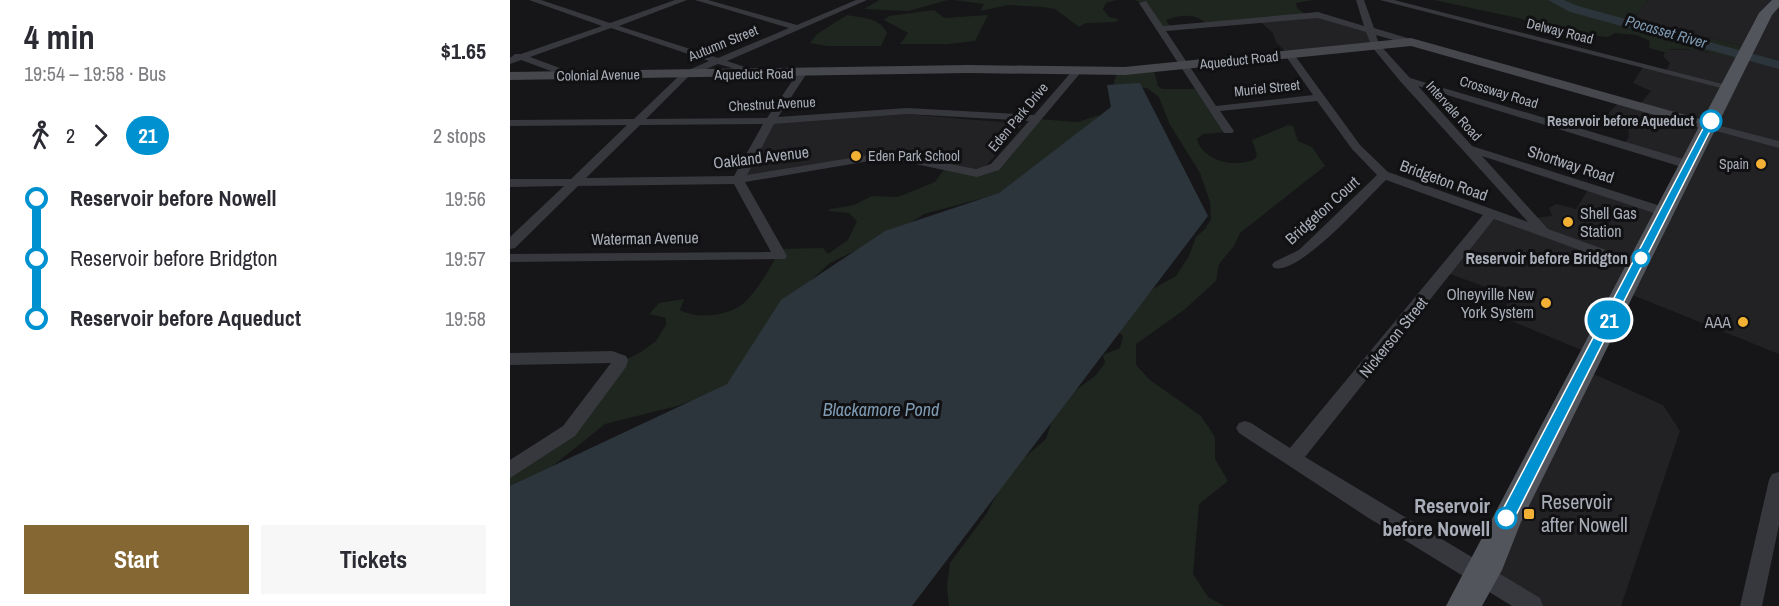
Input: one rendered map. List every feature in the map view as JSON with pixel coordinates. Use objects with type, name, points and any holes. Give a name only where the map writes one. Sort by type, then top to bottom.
[{"type":"main road","points":[[1463,606],[1773,2]]},
{"type":"street","points":[[533,0],[757,74]]},
{"type":"street","points":[[510,61],[683,0]]},
{"type":"street","points":[[699,0],[799,28]]},
{"type":"street","points":[[828,0],[849,6]]},
{"type":"street","name":"Autumn Street","points":[[510,245],[634,122],[685,75],[863,0]]},
{"type":"street","name":"Intervale Road","points":[[1360,0],[1375,45],[1543,231]]},
{"type":"street","name":"Delway Road","points":[[1384,0],[1729,87]]},
{"type":"street","points":[[1143,3],[1228,131]]},
{"type":"street","points":[[1160,29],[1318,15],[1411,42]]},
{"type":"street","name":"Aqueduct Road","points":[[685,75],[968,69],[1125,71],[1411,42],[1779,145]]},
{"type":"street","points":[[510,52],[573,75]]},
{"type":"street","name":"Bridgeton Road","points":[[1290,55],[1356,147],[1384,175],[1637,266]]},
{"type":"street","name":"Eden Park Drive","points":[[977,173],[995,167],[1077,71]]},
{"type":"street","points":[[738,180],[770,120],[802,73]]},
{"type":"street","name":"Colonial Avenue","points":[[510,76],[685,75]]},
{"type":"street","name":"Crossway Road","points":[[1404,79],[1689,165]]},
{"type":"street","name":"Muriel Street","points":[[1214,109],[1322,97]]},
{"type":"street","name":"Chestnut Avenue","points":[[510,123],[770,120],[907,111],[1036,118]]},
{"type":"street","name":"Shortway Road","points":[[1467,148],[1665,212]]},
{"type":"street","name":"Oakland Avenue","points":[[510,183],[738,180],[887,155],[977,173]]},
{"type":"street","name":"Bridgeton Court","points":[[1279,266],[1304,253],[1384,175]]},
{"type":"street","name":"Waterman Avenue","points":[[510,258],[780,256],[738,180]]},
{"type":"street","name":"Nickerson Street","points":[[1292,459],[1491,214]]},
{"type":"street","points":[[510,359],[612,357],[620,360],[618,367],[592,405],[569,431],[510,470]]},
{"type":"street","points":[[1245,428],[1479,576],[1532,606]]},
{"type":"street","points":[[1751,606],[1779,480]]},
{"type":"shaded area","points":[[879,0],[948,0],[908,11],[864,9]]},
{"type":"shaded area","points":[[953,0],[1116,0],[1106,3],[1103,9],[1109,17],[1119,19],[1116,22],[1086,23],[1079,27],[1055,9],[1008,5],[980,11],[984,4]]},
{"type":"shaded area","points":[[1135,0],[1313,0],[1296,3],[1297,8],[1305,14],[1208,26],[1200,19],[1183,16],[1166,20],[1171,28],[1161,29],[1143,5]]},
{"type":"shaded area","points":[[1434,0],[1648,0],[1634,18],[1636,21],[1748,47],[1741,60],[1685,49],[1667,50],[1667,53],[1649,48],[1650,41],[1637,35],[1615,33],[1608,37],[1563,33],[1522,19]]},
{"type":"shaded area","points":[[1648,0],[1779,0],[1779,354],[1625,292],[1589,353],[1504,318],[1503,312],[1514,290],[1501,286],[1495,289],[1488,288],[1445,272],[1491,214],[1534,228],[1533,218],[1552,216],[1549,208],[1556,204],[1576,209],[1590,187],[1662,212],[1688,166],[1624,144],[1629,137],[1628,127],[1605,117],[1620,101],[1640,104],[1651,91],[1633,83],[1643,67],[1666,71],[1670,63],[1663,56],[1667,50],[1694,49],[1708,53],[1744,46],[1636,21],[1634,18]]},
{"type":"shaded area","points":[[934,10],[944,18],[988,15],[975,41],[948,44],[900,44],[908,33],[884,20],[889,16]]},
{"type":"shaded area","points":[[847,15],[870,19],[880,24],[887,33],[881,46],[827,46],[810,43],[817,34]]},
{"type":"shaded area","points":[[1319,15],[1365,28],[1374,45],[1289,55],[1276,42],[1273,33],[1259,21]]},
{"type":"shaded area","points":[[1154,71],[1158,86],[1162,89],[1199,89],[1227,132],[1203,134],[1197,139],[1200,147],[1213,158],[1230,163],[1255,159],[1257,155],[1252,140],[1288,125],[1293,126],[1298,141],[1312,147],[1325,166],[1240,233],[1234,246],[1219,264],[1216,281],[1184,310],[1136,344],[1136,365],[1150,380],[1201,416],[1215,437],[1215,459],[1228,481],[1199,504],[1193,574],[1208,597],[1225,606],[949,606],[947,586],[950,563],[987,513],[1008,472],[1046,439],[1055,411],[1063,400],[1096,375],[1105,363],[1103,355],[1120,348],[1123,336],[1115,328],[1138,297],[1176,276],[1189,256],[1196,237],[1211,219],[1210,202],[1200,173],[1169,123],[1159,97],[1147,88],[1113,86],[1117,72]]},
{"type":"shaded area","points":[[906,114],[1023,124],[984,168],[971,169],[896,154],[743,177],[774,124]]},
{"type":"shaded area","points":[[1099,115],[1092,124],[1002,193],[924,214],[906,226],[830,263],[810,281],[742,370],[722,389],[677,406],[605,424],[539,477],[510,491],[510,468],[526,458],[594,401],[619,363],[656,341],[666,325],[666,318],[649,314],[659,303],[684,299],[680,310],[705,316],[732,310],[746,301],[756,290],[780,249],[823,248],[828,254],[848,240],[857,221],[849,213],[828,211],[830,209],[854,205],[872,196],[898,197],[935,182],[945,168],[978,170],[990,167],[1000,162],[1008,154],[1037,119],[1078,122]]},
{"type":"shaded area","points":[[1587,371],[1663,405],[1680,431],[1621,606],[1529,606],[1492,585]]},
{"type":"water","name":"Blackamore Pond","points":[[1140,83],[1208,216],[912,606],[510,606],[510,486],[727,384],[781,300],[885,231],[999,193],[1111,107],[1107,85]]},
{"type":"waterway","name":"Pocasset River","points":[[1554,0],[1574,9],[1779,65]]},
{"type":"bus line","name":"21","points":[[1506,518],[1711,121]]},
{"type":"place","name":"Reservoir before Aqueduct","points":[[1711,121]]},
{"type":"place","name":"Eden Park School","points":[[856,156]]},
{"type":"place","name":"Spain","points":[[1761,164]]},
{"type":"place","name":"Shell Gas Station","points":[[1568,222]]},
{"type":"place","name":"Reservoir before Bridgton","points":[[1641,258]]},
{"type":"place","name":"Olneyville New York System","points":[[1546,303]]},
{"type":"place","name":"AAA","points":[[1743,322]]},
{"type":"place","name":"Reservoir after Nowell","points":[[1529,514]]},
{"type":"place","name":"Reservoir before Nowell","points":[[1506,518]]}]
